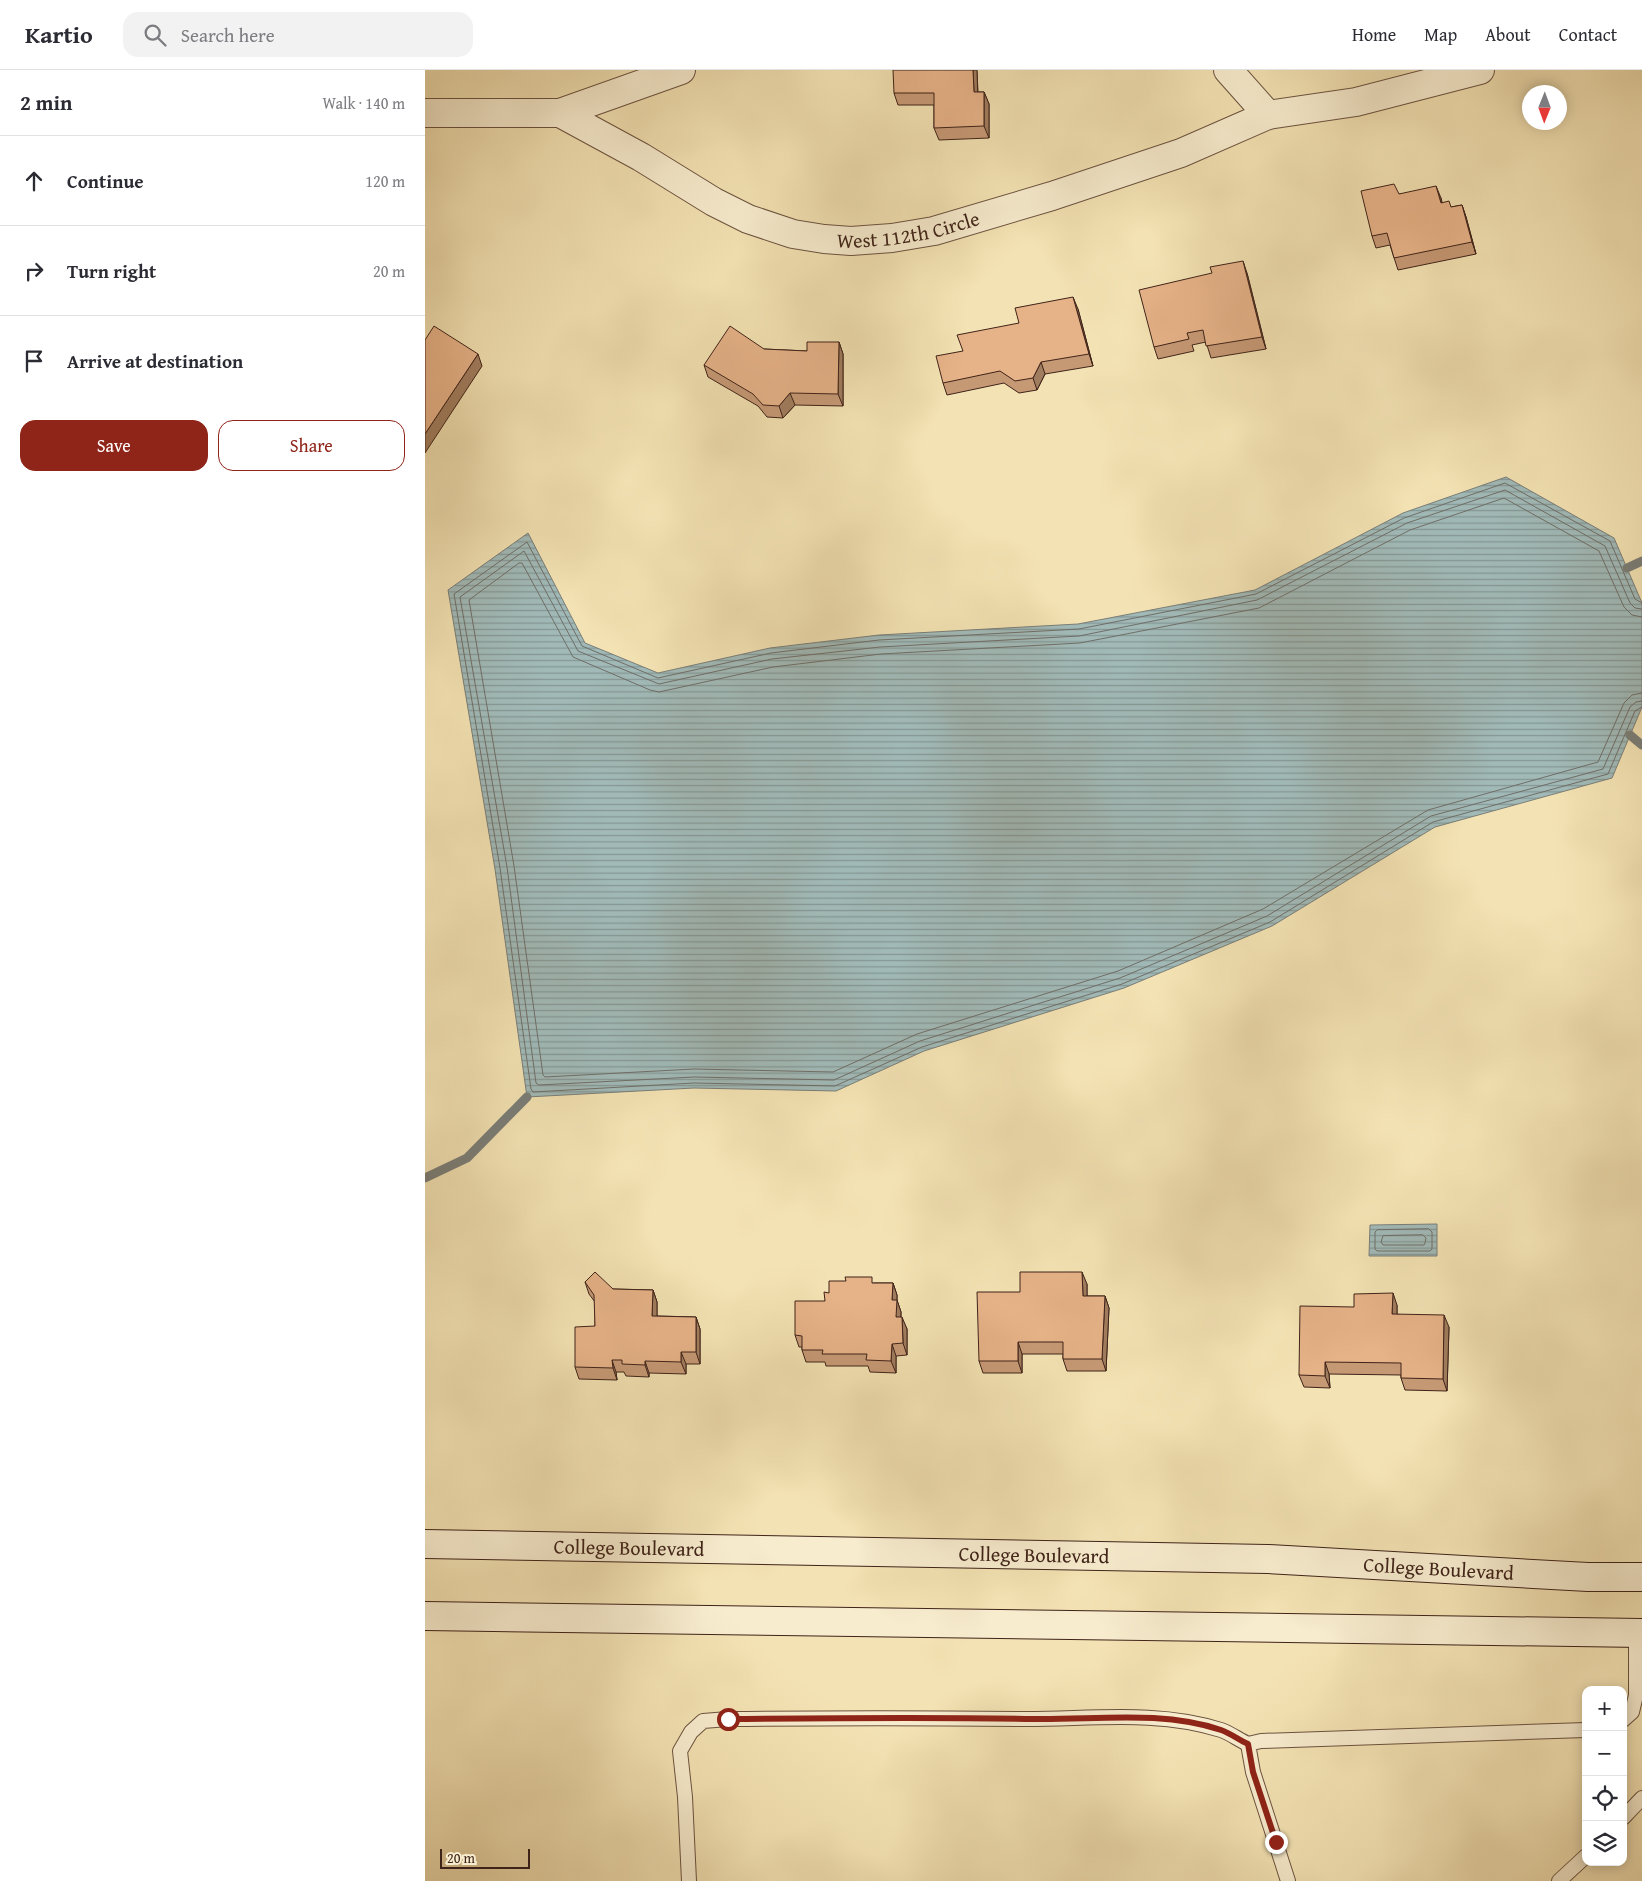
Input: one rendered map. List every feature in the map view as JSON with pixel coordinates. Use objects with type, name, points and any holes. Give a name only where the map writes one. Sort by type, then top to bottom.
[{"type":"main road","name":"West 112th Circle","points":[[425,113],[560,113],[681,70]]},
{"type":"main road","points":[[1228,70],[1268,115]]},
{"type":"main road","name":"West 112th Circle","points":[[560,113],[641,157],[714,202],[748,218],[793,234],[851,241],[892,238],[934,231],[1052,196],[1173,156],[1268,115],[1356,102],[1480,70]]},
{"type":"main road","name":"College Boulevard","points":[[425,1544],[1268,1559],[1588,1577],[1642,1577]]},
{"type":"main road","points":[[425,1616],[1639,1633]]},
{"type":"lane","points":[[1627,1716],[1632,1712],[1636,1695],[1639,1633]]},
{"type":"lane","points":[[689,1881],[685,1796],[680,1751],[691,1732],[703,1721],[737,1719],[1074,1719],[1132,1717],[1188,1722],[1223,1730],[1248,1744],[1261,1741],[1582,1730]]},
{"type":"lane","points":[[1248,1744],[1253,1772],[1288,1881]]},
{"type":"lane","points":[[1627,1814],[1642,1798]]},
{"type":"lane","points":[[1559,1881],[1582,1860]]},
{"type":"water","points":[[1506,477],[1614,538],[1642,603],[1642,707],[1612,778],[1435,827],[1272,926],[1124,988],[924,1051],[836,1091],[694,1088],[527,1097],[495,869],[448,590],[528,533],[585,643],[658,673],[770,648],[879,635],[1078,624],[1255,590],[1403,513]]},
{"type":"water","points":[[1437,1224],[1437,1256],[1369,1256],[1370,1225]]},
{"type":"building","points":[[893,70],[973,70],[974,92],[984,92],[984,126],[934,128],[934,93],[894,93]]},
{"type":"building","points":[[1394,184],[1399,194],[1436,186],[1441,203],[1449,201],[1451,207],[1462,205],[1472,242],[1394,258],[1387,233],[1372,236],[1361,191]]},
{"type":"building","points":[[1243,261],[1262,337],[1206,346],[1203,330],[1187,333],[1189,339],[1154,347],[1139,290],[1212,273],[1210,267]]},
{"type":"building","points":[[1073,297],[1089,354],[1041,362],[1033,378],[1015,381],[1000,371],[943,383],[936,356],[963,351],[957,335],[1019,323],[1015,308]]},
{"type":"building","points":[[434,326],[478,354],[425,434],[425,340]]},
{"type":"building","points":[[730,326],[764,349],[807,351],[807,342],[839,342],[838,394],[790,393],[779,406],[763,405],[753,394],[704,365]]},
{"type":"building","points":[[595,1272],[613,1289],[653,1290],[652,1316],[696,1317],[696,1352],[681,1352],[681,1362],[645,1361],[645,1365],[622,1364],[622,1360],[612,1360],[613,1368],[575,1367],[575,1327],[595,1326],[594,1295],[585,1282]]},
{"type":"building","points":[[1020,1272],[1082,1272],[1083,1296],[1105,1296],[1102,1359],[1063,1359],[1063,1342],[1018,1342],[1018,1361],[979,1361],[977,1292],[1020,1292]]},
{"type":"building","points":[[845,1277],[872,1277],[872,1283],[893,1283],[892,1300],[897,1300],[896,1317],[902,1317],[903,1343],[892,1344],[891,1361],[866,1360],[867,1354],[822,1354],[823,1350],[802,1350],[802,1336],[795,1335],[795,1301],[825,1301],[824,1292],[829,1293],[829,1281],[846,1281]]},
{"type":"building","points":[[1393,1293],[1392,1314],[1444,1315],[1443,1379],[1401,1378],[1401,1363],[1325,1362],[1325,1376],[1299,1375],[1300,1306],[1354,1307],[1354,1294]]},
{"type":"waterway","points":[[1627,568],[1642,561]]},
{"type":"waterway","points":[[1630,735],[1642,745]]},
{"type":"waterway","points":[[425,1178],[467,1158],[527,1097]]},
{"type":"route","points":[[728,1719],[1074,1719],[1132,1717],[1188,1722],[1223,1730],[1248,1744],[1253,1772],[1276,1842]]}]
